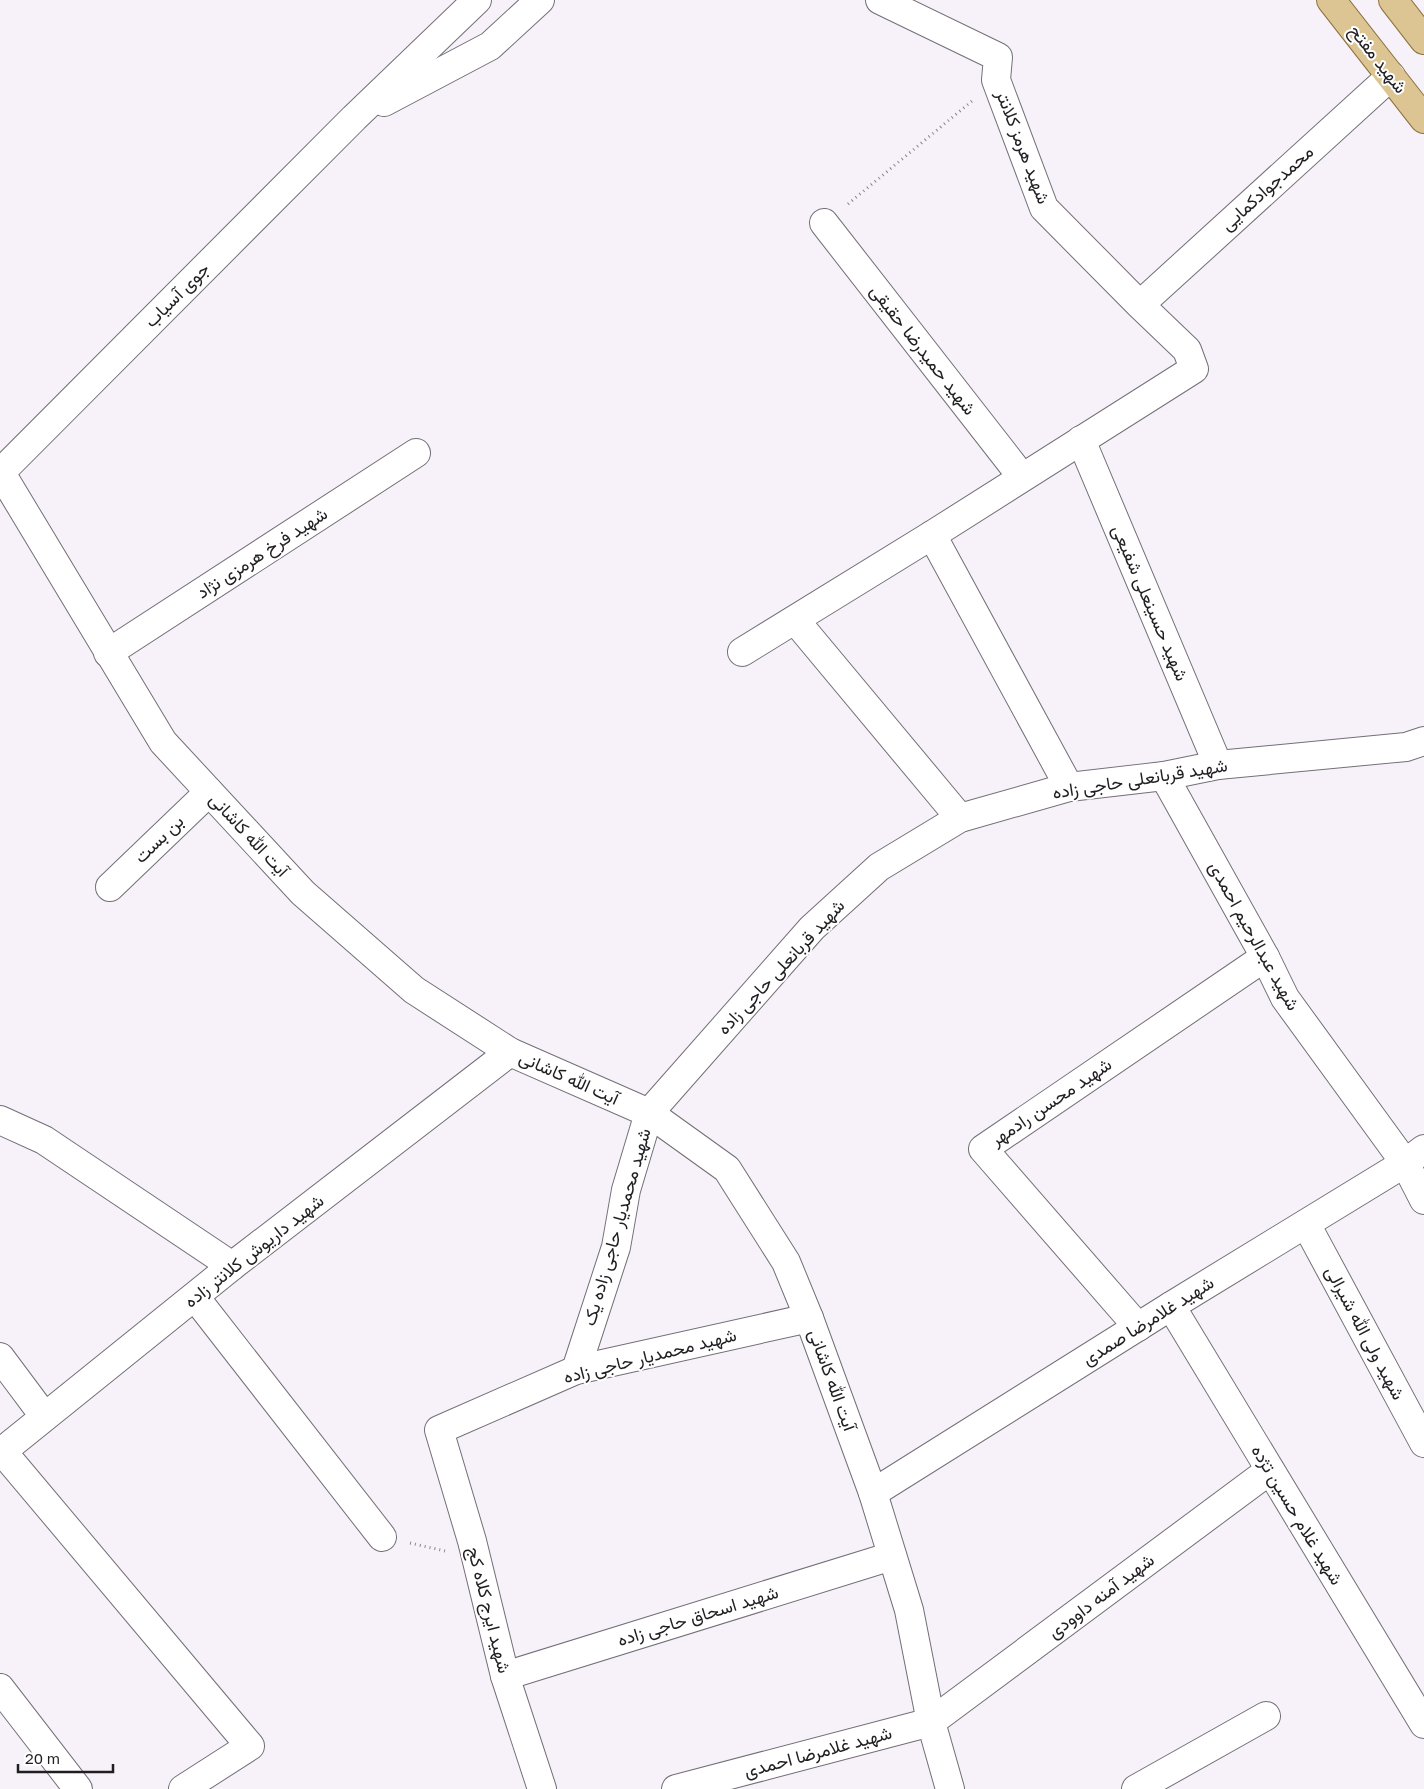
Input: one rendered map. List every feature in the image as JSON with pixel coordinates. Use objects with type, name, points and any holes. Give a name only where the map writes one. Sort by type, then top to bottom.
[{"type":"main road","name":"شهید مفتح","points":[[1331,0],[1424,119]]},
{"type":"main road","points":[[1393,0],[1424,40]]},
{"type":"street","name":"جوی آسیاب","points":[[0,473],[354,118],[477,0]]},
{"type":"street","name":"جوی آسیاب","points":[[354,118],[490,46],[540,0]]},
{"type":"street","name":"شهید هرمز کلانتر","points":[[880,0],[998,57],[996,80],[1044,208],[1187,350],[1194,369],[1081,440]]},
{"type":"street","name":"محمدجوادکمایی","points":[[1144,301],[1391,76]]},
{"type":"street","name":"شهید حمیدرضا حقیقی","points":[[824,223],[1022,477]]},
{"type":"street","points":[[742,652],[932,535],[1081,440]]},
{"type":"street","name":"شهید حسینعلی شفیعی","points":[[1081,440],[1218,765]]},
{"type":"street","name":"شهید فرخ هرمزی نژاد","points":[[108,653],[416,453]]},
{"type":"street","name":"آیت الله کاشانی","points":[[0,473],[163,742],[303,893],[414,990],[510,1052],[649,1113],[727,1169],[786,1262],[809,1318],[873,1493],[909,1610],[931,1722],[950,1789]]},
{"type":"street","points":[[932,535],[1069,787]]},
{"type":"street","points":[[795,620],[960,818]]},
{"type":"street","name":"شهید قربانعلی حاجی زاده","points":[[649,1113],[812,928],[878,866],[960,818],[1069,787],[1164,776],[1218,765],[1406,747],[1424,741]]},
{"type":"street","name":"شهید عبدالرحیم احمدی","points":[[1164,776],[1265,957],[1285,998],[1415,1156],[1424,1200]]},
{"type":"street","name":"بن بست","points":[[110,887],[209,792]]},
{"type":"street","name":"شهید محسن رادمهر","points":[[1138,1327],[983,1149],[1265,957]]},
{"type":"street","name":"شهید داریوش کلانتر زاده","points":[[1,1452],[232,1266],[510,1052]]},
{"type":"street","name":"شهید محمدیار حاجی زاده یک","points":[[576,1370],[616,1247],[626,1190],[649,1113]]},
{"type":"street","points":[[0,1120],[44,1140],[232,1266]]},
{"type":"street","name":"شهید غلامرضا صمدی","points":[[873,1493],[1415,1156]]},
{"type":"street","name":"شهید ولی الله شیرالی","points":[[1306,1224],[1424,1443]]},
{"type":"street","points":[[195,1297],[382,1536]]},
{"type":"street","name":"شهید غلام حسین تژده","points":[[1171,1306],[1424,1724]]},
{"type":"street","name":"شهید محمدیار حاجی زاده","points":[[438,1430],[576,1370],[809,1318]]},
{"type":"street","points":[[0,1358],[44,1416]]},
{"type":"street","name":"شهید ایرج کلاه کج","points":[[438,1430],[477,1559],[504,1676],[542,1789]]},
{"type":"street","points":[[1,1452],[250,1746],[183,1789]]},
{"type":"street","name":"شهید آمنه داوودی","points":[[931,1722],[1270,1470]]},
{"type":"street","name":"شهید اسحاق حاجی زاده","points":[[504,1676],[892,1556]]},
{"type":"street","points":[[0,1688],[78,1789]]},
{"type":"street","points":[[1136,1789],[1266,1716]]},
{"type":"street","name":"شهید غلامرضا احمدی","points":[[676,1789],[931,1722]]},
{"type":"path","points":[[824,223],[996,80]]},
{"type":"path","points":[[382,1536],[477,1559]]}]
